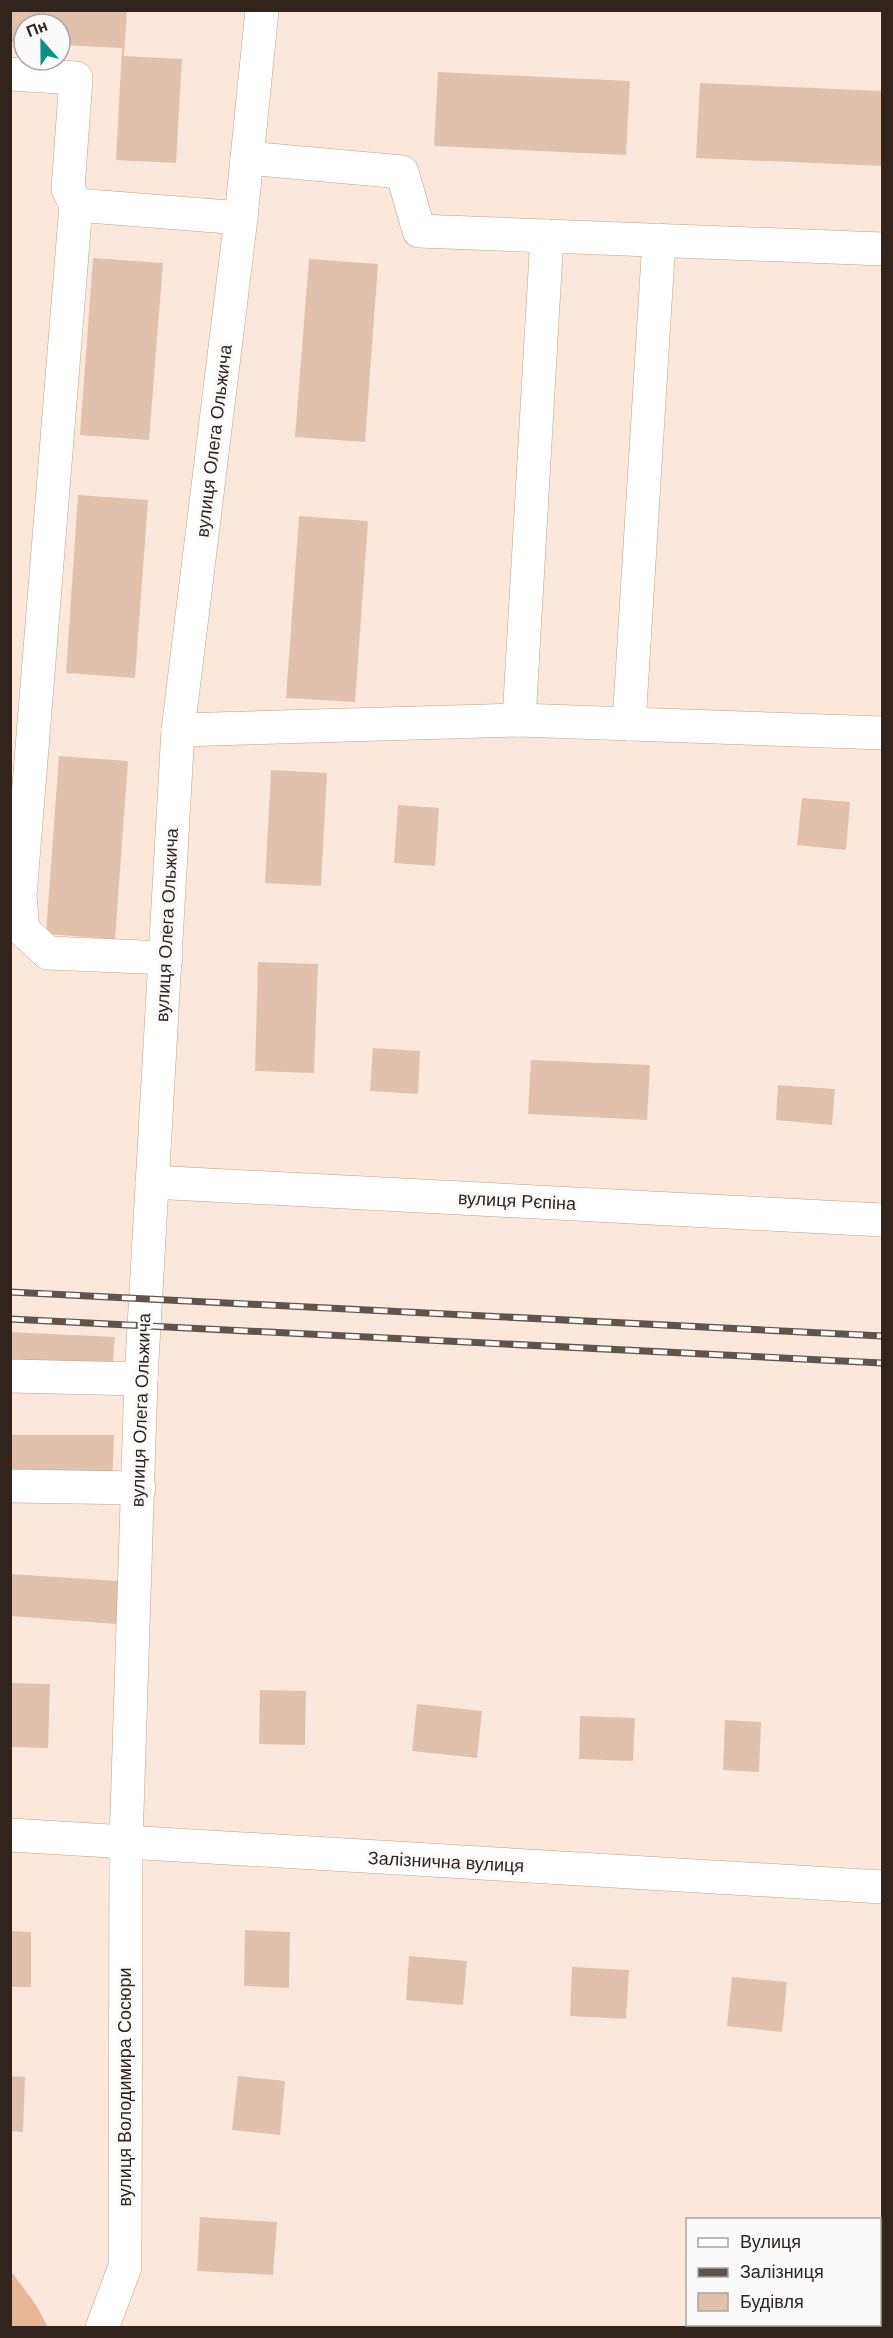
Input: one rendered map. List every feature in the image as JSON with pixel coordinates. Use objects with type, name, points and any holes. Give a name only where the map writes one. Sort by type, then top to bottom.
[{"type":"street","name":"вулиця Олега Ольжича","points":[[126,1843],[141,1379],[178,730],[242,218],[261,10]]},
{"type":"street","points":[[10,74],[76,78],[68,189],[76,205],[20,896],[23,930],[48,953],[166,958]]},
{"type":"street","points":[[247,158],[402,172],[419,231],[882,249]]},
{"type":"street","points":[[76,205],[242,218]]},
{"type":"street","points":[[519,720],[547,236]]},
{"type":"street","points":[[629,724],[659,240]]},
{"type":"street","points":[[178,730],[519,720],[882,733]]},
{"type":"street","name":"вулиця Рєпіна","points":[[152,1182],[882,1220]]},
{"type":"street","points":[[10,1376],[141,1379]]},
{"type":"street","points":[[10,1486],[139,1488]]},
{"type":"street","name":"Залізнична вулиця","points":[[10,1835],[882,1887]]},
{"type":"street","name":"вулиця Володимира Сосюри","points":[[102,2328],[125,2266],[126,1843]]},
{"type":"shaded area","points":[[10,2270],[36,2305],[48,2327],[11,2327]]},
{"type":"building","points":[[10,10],[127,10],[124,56],[182,59],[176,163],[116,160],[122,48],[72,46],[72,12],[12,12],[12,42],[10,42]]},
{"type":"building","points":[[438,72],[630,81],[626,155],[434,146]]},
{"type":"building","points":[[700,83],[882,91],[882,166],[696,158]]},
{"type":"building","points":[[93,258],[163,263],[149,440],[80,435]]},
{"type":"building","points":[[309,259],[378,264],[365,442],[295,437]]},
{"type":"building","points":[[78,495],[148,500],[135,678],[66,673]]},
{"type":"building","points":[[299,516],[368,521],[355,702],[286,698]]},
{"type":"building","points":[[59,756],[128,761],[115,939],[46,934]]},
{"type":"building","points":[[271,770],[327,773],[321,886],[265,883]]},
{"type":"building","points":[[802,798],[850,802],[846,850],[797,845]]},
{"type":"building","points":[[398,805],[439,808],[435,866],[394,863]]},
{"type":"building","points":[[258,962],[318,964],[314,1073],[255,1071]]},
{"type":"building","points":[[373,1048],[420,1051],[418,1094],[370,1091]]},
{"type":"building","points":[[531,1060],[650,1065],[647,1120],[528,1114]]},
{"type":"building","points":[[778,1085],[835,1089],[832,1125],[776,1120]]},
{"type":"building","points":[[10,1332],[115,1337],[112,1373],[10,1369]]},
{"type":"building","points":[[10,1435],[114,1435],[112,1487],[10,1486]]},
{"type":"building","points":[[10,1574],[119,1581],[116,1624],[10,1616]]},
{"type":"building","points":[[10,1683],[50,1684],[48,1748],[10,1747]]},
{"type":"building","points":[[260,1690],[306,1691],[305,1745],[259,1744]]},
{"type":"building","points":[[417,1704],[482,1711],[477,1758],[412,1751]]},
{"type":"building","points":[[580,1716],[635,1718],[633,1761],[579,1759]]},
{"type":"building","points":[[725,1720],[761,1722],[759,1772],[723,1770]]},
{"type":"building","points":[[245,1930],[290,1932],[289,1988],[244,1986]]},
{"type":"building","points":[[10,1931],[31,1932],[31,1987],[10,1987]]},
{"type":"building","points":[[409,1956],[467,1961],[463,2005],[406,2000]]},
{"type":"building","points":[[572,1967],[629,1970],[626,2019],[570,2016]]},
{"type":"building","points":[[732,1977],[787,1982],[782,2032],[727,2026]]},
{"type":"building","points":[[10,2076],[25,2077],[23,2132],[10,2131]]},
{"type":"building","points":[[238,2076],[285,2081],[280,2135],[232,2130]]},
{"type":"building","points":[[200,2217],[277,2222],[273,2275],[197,2271]]},
{"type":"railway","points":[[10,1292],[882,1336]]},
{"type":"railway","points":[[10,1319],[882,1363]]}]
